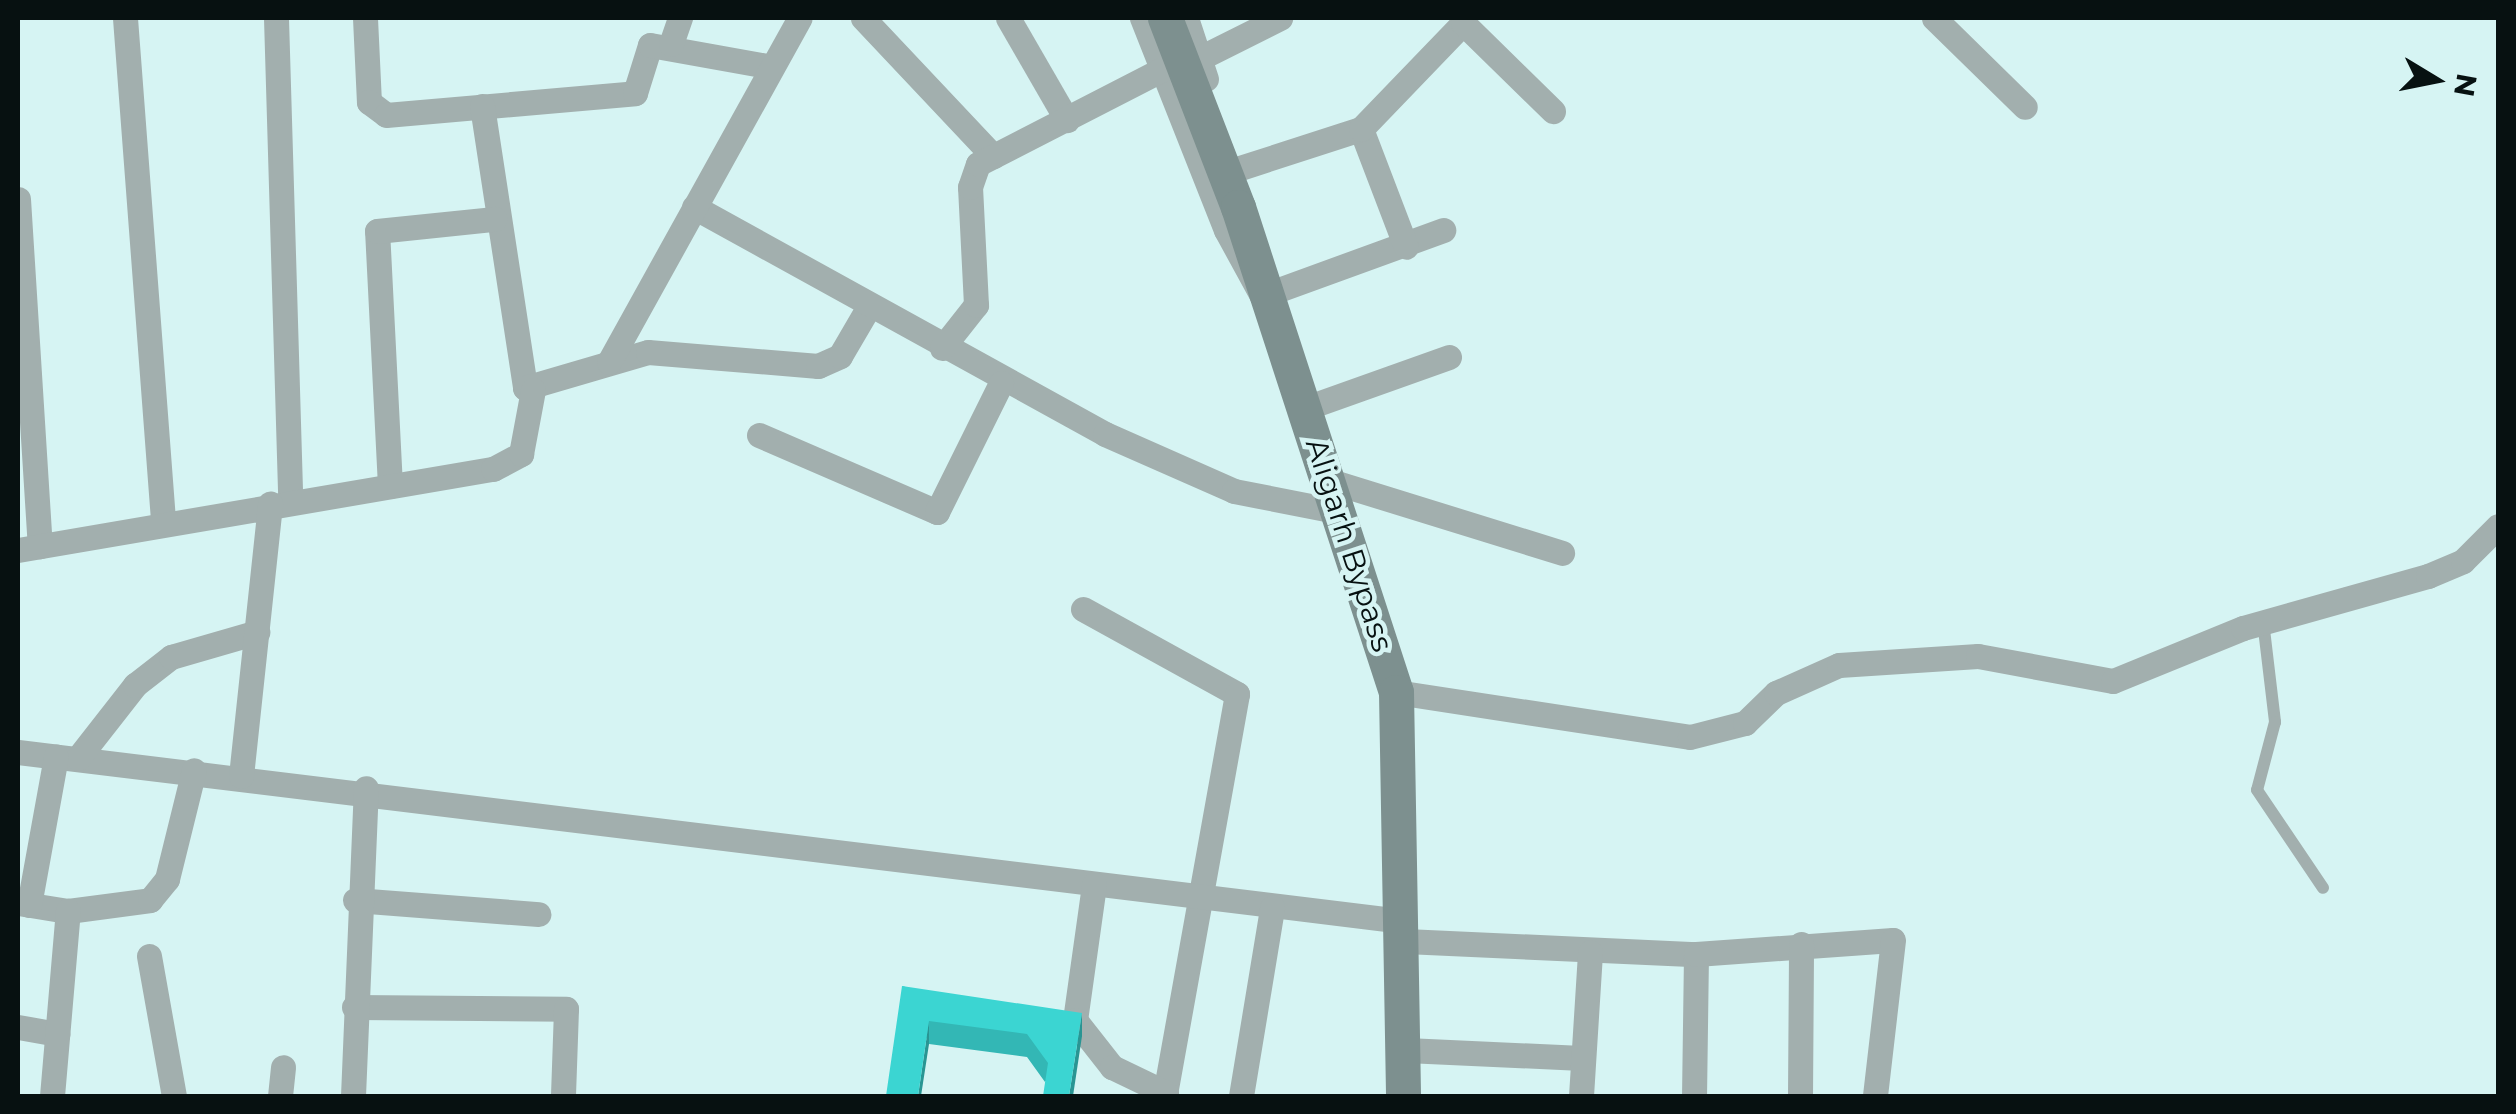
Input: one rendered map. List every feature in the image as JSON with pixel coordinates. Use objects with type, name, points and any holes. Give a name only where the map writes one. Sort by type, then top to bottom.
[{"type":"main road","name":"Aligarh Bypass","points":[[1165,18],[1273,293],[1304,409],[1396,692],[1404,931],[1403,1096]]},
{"type":"street","points":[[125,18],[163,520]]},
{"type":"street","points":[[241,776],[257,632],[280,502],[276,18]]},
{"type":"street","points":[[366,18],[372,110],[635,94],[644,48],[671,44],[768,66]]},
{"type":"street","points":[[671,44],[680,18]]},
{"type":"street","points":[[610,362],[768,66],[800,18]]},
{"type":"street","points":[[864,18],[994,156]]},
{"type":"street","points":[[1008,18],[1067,120]]},
{"type":"street","points":[[1142,18],[1161,70],[1273,293]]},
{"type":"street","points":[[1186,18],[1240,168],[1273,293]]},
{"type":"street","points":[[1198,59],[1280,18]]},
{"type":"street","points":[[1934,18],[2025,107]]},
{"type":"street","points":[[1240,168],[1362,129],[1465,20],[1554,111]]},
{"type":"street","points":[[942,348],[976,305],[970,187],[978,164],[1161,70]]},
{"type":"street","points":[[482,106],[494,219],[520,383],[533,390],[610,362],[700,350],[818,366],[840,356],[868,308]]},
{"type":"street","points":[[1362,129],[1406,247]]},
{"type":"street","points":[[18,199],[29,548],[163,520],[508,464],[527,438],[533,390]]},
{"type":"street","points":[[694,207],[1001,383],[1234,491],[1335,496],[1562,553]]},
{"type":"street","points":[[390,486],[377,231],[494,219]]},
{"type":"street","points":[[1273,293],[1406,247],[1443,230]]},
{"type":"street","points":[[1304,409],[1449,357]]},
{"type":"street","points":[[758,435],[937,512],[1001,383]]},
{"type":"street","points":[[1396,692],[1611,728],[1718,735],[1806,675],[1840,664],[1978,656],[2113,681],[2263,621],[2428,576],[2463,561],[2498,526]]},
{"type":"street","points":[[1084,610],[1237,694],[1165,1095],[1112,1067],[1075,1020],[1094,885]]},
{"type":"street","points":[[194,770],[167,879],[150,900],[68,911],[23,904],[67,758],[134,685],[172,657],[257,632]]},
{"type":"street","points":[[18,752],[366,788],[1200,897],[1404,931],[1590,952],[1696,954],[1892,940],[1875,1096]]},
{"type":"street","points":[[353,1096],[355,900],[366,788]]},
{"type":"street","points":[[355,900],[538,914]]},
{"type":"street","points":[[1241,1096],[1272,908]]},
{"type":"street","points":[[52,1096],[68,911]]},
{"type":"street","points":[[1800,1096],[1801,944]]},
{"type":"street","points":[[1581,1096],[1590,952]]},
{"type":"street","points":[[1694,1096],[1696,954]]},
{"type":"street","points":[[149,956],[174,1096]]},
{"type":"street","points":[[354,1007],[566,1009],[563,1096]]},
{"type":"street","points":[[18,1027],[57,1034]]},
{"type":"street","points":[[1406,1050],[1582,1058]]},
{"type":"street","points":[[280,1096],[283,1067]]},
{"type":"lane","points":[[2263,621],[2275,722],[2258,790],[2323,888]]},
{"type":"building","points":[[902,986],[1082,1013],[1069,1096],[1043,1096],[1048,1063],[1027,1034],[929,1021],[918,1096],[886,1096]]}]
